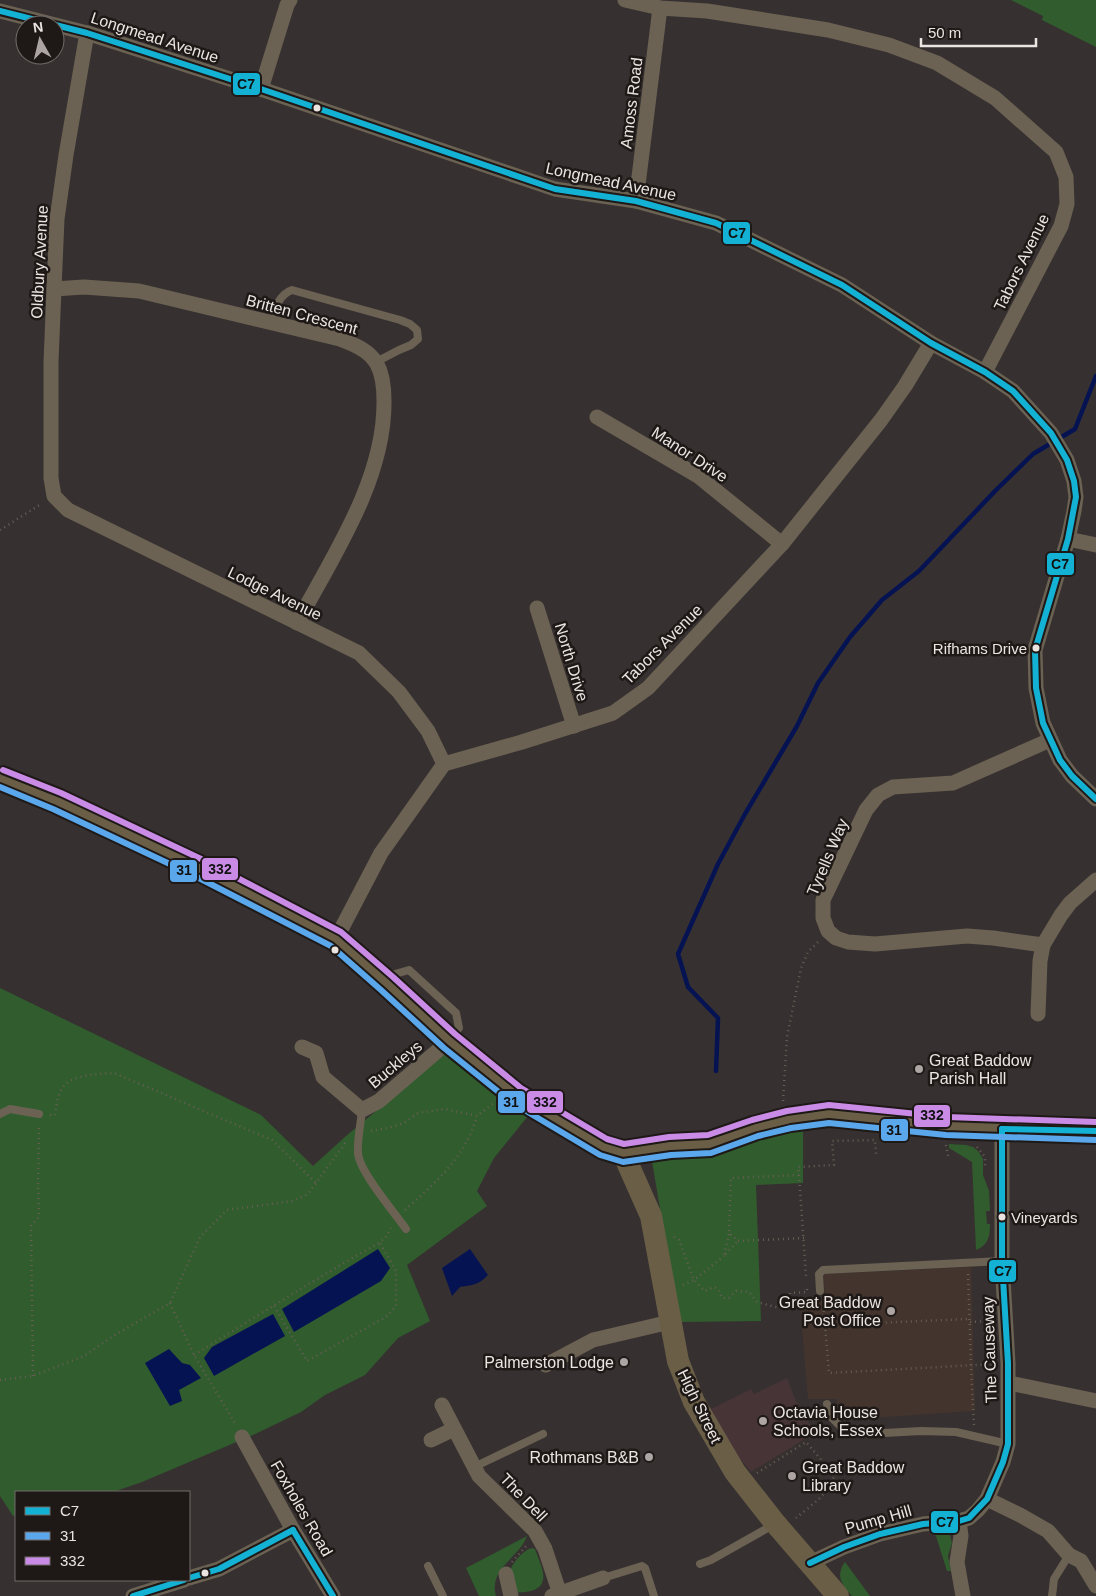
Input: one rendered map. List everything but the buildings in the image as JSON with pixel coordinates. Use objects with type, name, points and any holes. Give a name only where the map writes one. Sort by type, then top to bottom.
[{"type":"street","points":[[261,89],[290,0]]},
{"type":"street","name":"Tabors Avenue","points":[[626,0],[660,8],[707,6],[828,30],[889,45],[937,63],[995,98],[1056,152],[1066,177],[1067,204],[1061,226],[985,372]]},
{"type":"street","name":"Amoss Road","points":[[636,201],[660,8]]},
{"type":"street","name":"Longmead Avenue","points":[[0,11],[87,33],[261,89],[555,189],[636,201],[716,223],[842,285],[931,343],[985,372],[1013,392],[1051,433],[1066,460],[1074,481],[1076,497],[1068,539],[1035,650],[1036,688],[1043,723],[1060,760],[1072,776],[1093,790]]},
{"type":"street","name":"Oldbury Avenue","points":[[54,496],[50,457],[57,219],[64,164],[87,33]]},
{"type":"street","name":"Britten Crescent","points":[[54,289],[84,287],[139,291],[340,338],[363,349],[376,362]]},
{"type":"street","name":"Tabors Avenue","points":[[444,764],[613,713],[648,688],[782,544],[881,420],[905,386],[931,343]]},
{"type":"street","points":[[297,623],[352,520],[375,464],[384,411],[384,390],[381,372],[376,362]]},
{"type":"street","name":"Manor Drive","points":[[597,417],[698,476],[782,544]]},
{"type":"street","name":"Lodge Avenue","points":[[54,496],[68,510],[359,653],[399,692],[428,730],[444,764]]},
{"type":"street","points":[[1068,539],[1096,546]]},
{"type":"street","name":"North Drive","points":[[537,608],[574,726]]},
{"type":"street","name":"Tyrells Way","points":[[828,931],[823,918],[823,900],[866,810],[878,795],[893,787],[953,783],[1050,740]]},
{"type":"street","points":[[336,939],[381,853],[444,764]]},
{"type":"street","points":[[0,778],[57,801],[195,866],[336,939],[387,983],[449,1041],[516,1095],[603,1147],[623,1152],[670,1146],[710,1144],[755,1128],[789,1119],[829,1114],[946,1126],[1096,1131]]},
{"type":"street","points":[[1038,1014],[1040,961],[1043,944],[1070,902],[1096,880]]},
{"type":"street","points":[[828,931],[836,938],[848,942],[875,944],[967,936],[1043,944]]},
{"type":"street","name":"Buckleys","points":[[302,1047],[316,1053],[324,1077],[362,1110],[379,1101],[449,1041]]},
{"type":"street","name":"The Causeway","points":[[959,1521],[969,1518],[987,1499],[1003,1462],[1008,1444],[1009,1383],[1002,1261],[1002,1129]]},
{"type":"street","name":"High Street","points":[[623,1152],[652,1216],[678,1361],[694,1402],[743,1482],[778,1527],[838,1596]]},
{"type":"street","points":[[546,1365],[593,1340],[670,1322]]},
{"type":"street","points":[[1009,1383],[1096,1401]]},
{"type":"street","name":"The Dell","points":[[442,1404],[479,1476],[535,1531],[546,1549],[556,1595],[603,1578]]},
{"type":"street","points":[[431,1440],[454,1429]]},
{"type":"street","name":"Foxholes Road","points":[[241,1435],[293,1530],[333,1596]]},
{"type":"street","points":[[987,1499],[1048,1531],[1070,1555],[1081,1561],[1096,1586]]},
{"type":"street","points":[[959,1521],[961,1536],[957,1562],[963,1596]]},
{"type":"street","name":"Pump Hill","points":[[810,1563],[844,1547],[880,1534],[923,1524],[959,1521]]},
{"type":"street","points":[[190,1578],[219,1569],[293,1530]]},
{"type":"street","points":[[506,1574],[511,1596]]},
{"type":"street","points":[[133,1596],[181,1581]]},
{"type":"lane","points":[[271,322],[281,297],[286,292],[292,290],[400,320],[410,324],[417,330],[418,340],[376,362]]},
{"type":"lane","points":[[0,1114],[10,1109],[39,1114]]},
{"type":"lane","points":[[362,1110],[358,1143],[358,1155],[362,1168],[406,1229]]},
{"type":"lane","points":[[821,1294],[819,1274],[823,1270],[1002,1261]]},
{"type":"lane","points":[[826,1404],[832,1417],[845,1431],[884,1433],[956,1432],[1008,1444]]},
{"type":"lane","points":[[474,1466],[543,1434]]},
{"type":"lane","points":[[700,1564],[778,1527]]},
{"type":"lane","points":[[1052,1596],[1054,1579],[1070,1555]]},
{"type":"lane","points":[[428,1566],[443,1596]]},
{"type":"lane","points":[[603,1578],[642,1566],[645,1568],[654,1596]]},
{"type":"path","points":[[0,530],[54,496]]},
{"type":"path","points":[[789,1119],[783,1100],[787,1037],[801,968],[808,952],[828,931]]},
{"type":"path","points":[[33,1376],[31,1226],[39,1217],[39,1114],[55,1115],[60,1092],[71,1081],[80,1076],[114,1073],[272,1140],[316,1184]]},
{"type":"path","points":[[194,1355],[327,1272],[380,1243],[398,1217],[444,1175],[462,1150],[472,1131],[476,1116],[498,1100],[506,1101],[516,1095]]},
{"type":"path","points":[[0,1380],[33,1376],[84,1356],[112,1336],[170,1304],[200,1237],[227,1210],[293,1201],[308,1194],[355,1131],[388,1128],[404,1123],[418,1113],[445,1109],[476,1116]]},
{"type":"path","points":[[806,1274],[798,1167],[834,1165],[832,1141],[875,1140],[876,1154]]},
{"type":"path","points":[[946,1143],[948,1156]]},
{"type":"path","points":[[976,1146],[985,1157],[985,1166]]},
{"type":"path","points":[[724,1256],[729,1233],[731,1178],[799,1175]]},
{"type":"path","points":[[729,1233],[738,1241],[804,1238]]},
{"type":"path","points":[[671,1235],[679,1240],[694,1280],[705,1291],[714,1287],[722,1298],[729,1298],[736,1291],[749,1292],[757,1302],[775,1307],[790,1306],[790,1293],[807,1292]]},
{"type":"path","points":[[694,1280],[724,1256],[738,1241]]},
{"type":"path","points":[[274,1306],[307,1360],[386,1318],[396,1306],[396,1271],[380,1243]]},
{"type":"path","points":[[968,1262],[975,1435]]},
{"type":"path","points":[[821,1294],[829,1373],[1008,1363]]},
{"type":"path","points":[[790,1299],[814,1298]]},
{"type":"path","points":[[170,1304],[194,1355],[241,1435]]},
{"type":"path","points":[[825,1325],[1006,1320]]},
{"type":"path","points":[[743,1482],[806,1442],[834,1474],[833,1482],[824,1493],[778,1527]]},
{"type":"path","points":[[834,1474],[839,1474],[838,1460]]},
{"type":"path","points":[[506,1574],[509,1566],[526,1547],[535,1531]]},
{"type":"shaded area","points":[[378,1249],[390,1268],[381,1281],[294,1332],[282,1309]]},
{"type":"shaded area","points":[[470,1249],[488,1275],[478,1283],[460,1287],[452,1296],[442,1268]]},
{"type":"shaded area","points":[[971,1267],[975,1411],[839,1420],[837,1399],[808,1399],[800,1302],[825,1301],[824,1274]]},
{"type":"shaded area","points":[[273,1314],[285,1336],[214,1376],[204,1358],[212,1347]]},
{"type":"shaded area","points":[[169,1349],[182,1363],[190,1365],[201,1378],[179,1390],[182,1401],[170,1406],[145,1363]]},
{"type":"shaded area","name":"Octavia House Schools, Essex","points":[[787,1378],[795,1399],[815,1433],[751,1472],[736,1454],[711,1409],[751,1389],[754,1394]]},
{"type":"green space","points":[[1011,0],[1096,0],[1096,47],[1042,20],[1043,16]]},
{"type":"green space","points":[[0,988],[261,1115],[313,1166],[346,1136],[445,1054],[528,1116],[494,1158],[477,1191],[487,1206],[407,1265],[430,1321],[398,1338],[365,1375],[325,1395],[301,1412],[253,1435],[142,1482],[116,1491],[15,1491],[15,1515],[13,1516],[0,1496]]},
{"type":"green space","points":[[803,1126],[803,1183],[756,1185],[761,1321],[679,1322],[652,1161],[714,1153]]},
{"type":"green space","points":[[949,1144],[973,1147],[983,1159],[983,1175],[989,1191],[990,1211],[986,1211],[987,1224],[990,1224],[990,1229],[986,1243],[976,1250],[972,1162],[949,1148]]},
{"type":"green space","points":[[941,1531],[950,1535],[952,1543],[948,1556],[951,1571],[947,1571],[936,1536],[933,1534],[934,1532]]},
{"type":"green space","points":[[527,1536],[523,1544],[496,1578],[496,1596],[479,1596],[466,1568]]},
{"type":"green space","points":[[532,1548],[535,1549],[542,1567],[542,1584],[531,1591],[514,1592],[509,1578],[511,1568],[521,1555]]},
{"type":"green space","points":[[845,1562],[870,1596],[852,1596],[845,1588],[840,1572]]},
{"type":"waterway","points":[[716,1071],[718,1018],[688,987],[678,954],[718,864],[745,814],[797,726],[818,683],[850,637],[882,600],[919,571],[1033,454],[1075,429],[1096,376]]},
{"type":"transit line","name":"C7","points":[[0,11],[87,33],[261,89],[555,189],[636,201],[716,223],[842,285],[931,343],[985,372],[1013,391],[1051,433],[1067,460],[1074,481],[1076,497],[1068,539],[1035,650],[1036,688],[1043,723],[1060,760],[1072,776],[1096,799]]},
{"type":"transit line","name":"332","points":[[3,770],[61,793],[199,858],[341,932],[455,1034],[521,1088],[607,1139],[624,1144],[669,1137],[708,1135],[752,1120],[787,1111],[829,1105],[947,1117],[1096,1122]]},
{"type":"transit line","name":"31","points":[[0,787],[53,809],[191,874],[331,946],[444,1048],[511,1102],[600,1155],[623,1162],[671,1155],[711,1153],[758,1136],[791,1128],[829,1123],[946,1135],[1096,1140]]},
{"type":"transit line","name":"C7","points":[[1002,1129],[1096,1131]]},
{"type":"transit line","name":"C7","points":[[810,1563],[844,1547],[880,1534],[923,1524],[959,1521],[969,1518],[987,1499],[1003,1462],[1008,1444],[1008,1363],[1002,1261],[1002,1129]]},
{"type":"transit line","name":"C7","points":[[293,1530],[333,1596]]},
{"type":"transit line","name":"C7","points":[[190,1578],[219,1569],[293,1530]]},
{"type":"transit line","name":"C7","points":[[133,1596],[181,1581]]},
{"type":"place","name":"Rifhams Drive","points":[[1036,648]]},
{"type":"place","name":"Great Baddow Parish Hall","points":[[919,1069]]},
{"type":"place","name":"Vineyards","points":[[1002,1217]]},
{"type":"place","name":"Great Baddow Post Office","points":[[891,1311]]},
{"type":"place","name":"Palmerston Lodge","points":[[624,1362]]},
{"type":"place","name":"Octavia House Schools, Essex","points":[[763,1421]]},
{"type":"place","name":"Rothmans B&B","points":[[649,1457]]},
{"type":"place","name":"Great Baddow Library","points":[[792,1476]]}]
